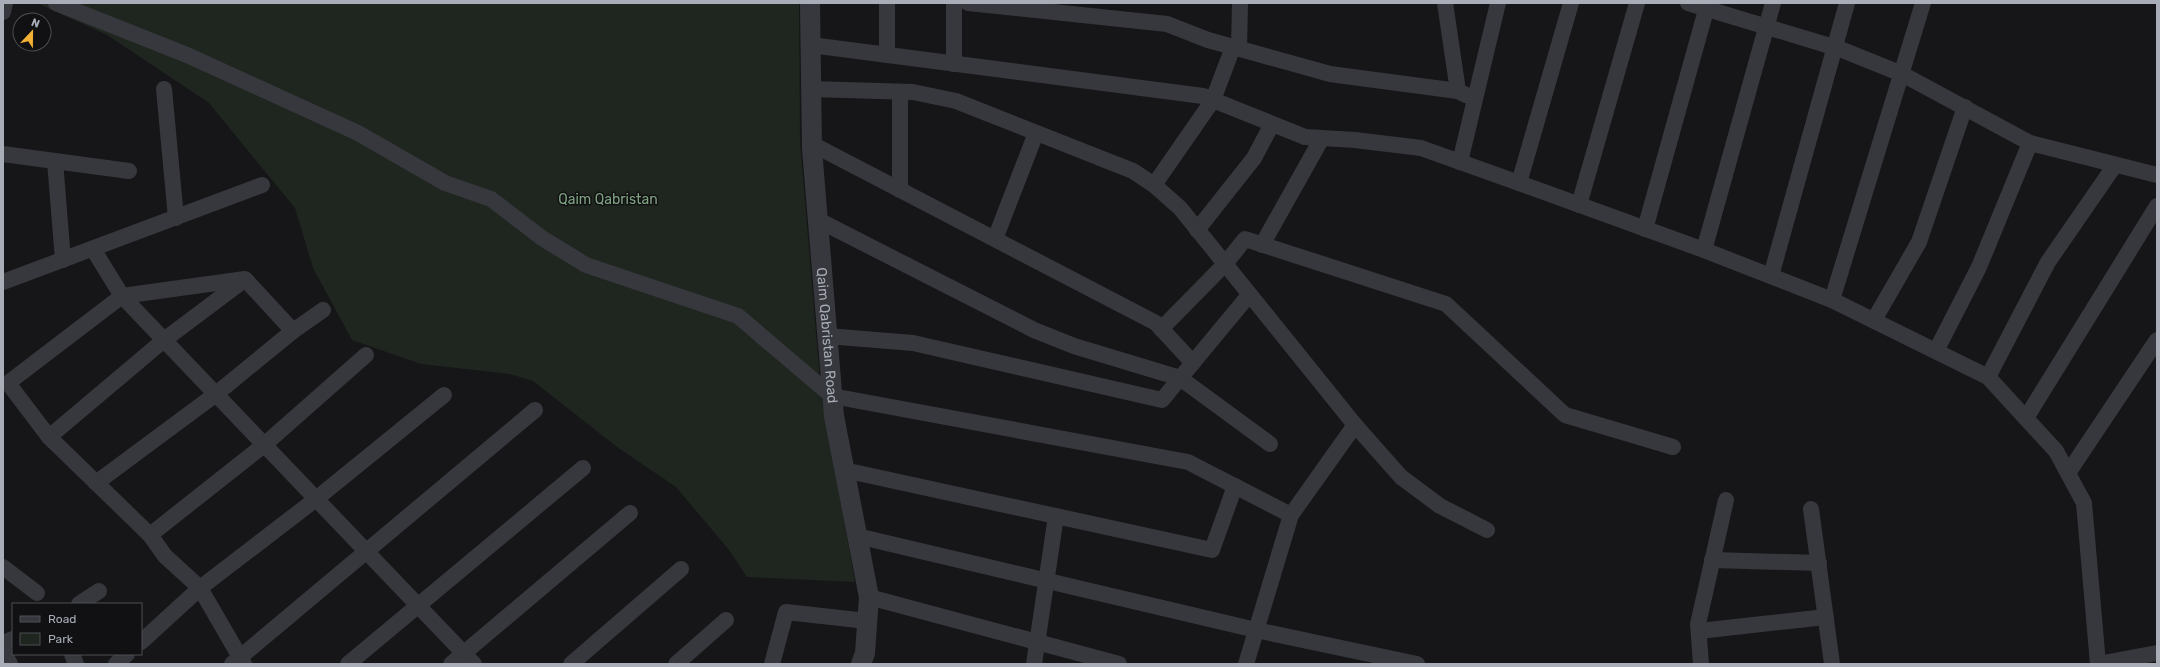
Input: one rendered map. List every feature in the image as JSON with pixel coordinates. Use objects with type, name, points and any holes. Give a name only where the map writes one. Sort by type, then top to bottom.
[{"type":"street","points":[[3,12],[5,3]]},
{"type":"street","points":[[56,3],[187,55],[358,133],[445,183],[491,199],[542,238],[586,264],[738,316],[832,396],[1188,462],[1291,515]]},
{"type":"street","name":"Qaim Qabristan Road","points":[[810,3],[812,144],[832,396],[834,416],[869,597],[865,653],[861,664]]},
{"type":"street","points":[[886,3],[887,55]]},
{"type":"street","points":[[954,3],[954,64]]},
{"type":"street","points":[[968,3],[1167,24],[1208,40],[1330,74],[1458,91],[1476,98]]},
{"type":"street","points":[[1154,185],[1213,100],[1236,48],[1240,3]]},
{"type":"street","points":[[1445,3],[1458,91]]},
{"type":"street","points":[[1460,162],[1498,3]]},
{"type":"street","points":[[1519,183],[1571,3]]},
{"type":"street","points":[[1579,205],[1637,3]]},
{"type":"street","points":[[1688,3],[1707,6],[1835,47],[1902,74],[2030,143],[2157,175]]},
{"type":"street","points":[[1704,250],[1773,3]]},
{"type":"street","points":[[1771,276],[1847,3]]},
{"type":"street","points":[[1832,300],[1923,3]]},
{"type":"street","points":[[1645,229],[1707,6]]},
{"type":"street","points":[[811,45],[1203,96],[1305,137],[1400,144],[1420,148],[1704,250],[1832,300],[1988,377],[2026,418],[2056,451],[2084,503],[2098,664],[2157,653]]},
{"type":"street","points":[[164,89],[176,218]]},
{"type":"street","points":[[811,89],[913,92],[956,101],[1132,171],[1154,185],[1180,208],[1355,426],[1401,478],[1440,506],[1487,530]]},
{"type":"street","points":[[900,92],[900,190]]},
{"type":"street","points":[[1874,320],[1919,242],[1965,107]]},
{"type":"street","points":[[1197,230],[1254,158],[1272,124]]},
{"type":"street","points":[[994,239],[1036,132]]},
{"type":"street","points":[[1262,245],[1322,138]]},
{"type":"street","points":[[1936,351],[1979,267],[2030,143]]},
{"type":"street","points":[[812,144],[1156,323],[1193,363]]},
{"type":"street","points":[[3,154],[129,171]]},
{"type":"street","points":[[55,161],[63,260]]},
{"type":"street","points":[[1988,377],[2048,262],[2115,165]]},
{"type":"street","points":[[3,282],[262,185]]},
{"type":"street","points":[[2026,418],[2157,206]]},
{"type":"street","points":[[818,220],[1034,330],[1074,346],[1180,378],[1270,444]]},
{"type":"street","points":[[1161,329],[1225,264],[1245,239],[1446,304],[1566,415],[1673,447]]},
{"type":"street","points":[[93,249],[122,296],[469,659]]},
{"type":"street","points":[[245,278],[122,296],[6,379],[49,437],[150,535],[164,556],[200,588],[238,662],[366,551],[535,410]]},
{"type":"street","points":[[245,278],[293,331]]},
{"type":"street","points":[[49,437],[164,340],[245,278]]},
{"type":"street","points":[[827,336],[913,343],[1162,400],[1249,295]]},
{"type":"street","points":[[96,484],[216,394],[293,331],[323,310]]},
{"type":"street","points":[[2068,473],[2157,340]]},
{"type":"street","points":[[150,535],[264,445],[366,355]]},
{"type":"street","points":[[142,641],[200,588],[316,499],[444,394]]},
{"type":"street","points":[[1246,664],[1291,515],[1355,426]]},
{"type":"street","points":[[348,664],[583,468]]},
{"type":"street","points":[[844,470],[1212,550],[1235,486]]},
{"type":"street","points":[[1702,664],[1698,624],[1726,500]]},
{"type":"street","points":[[1811,509],[1832,664]]},
{"type":"street","points":[[451,664],[469,659],[630,513]]},
{"type":"street","points":[[1034,664],[1056,516]]},
{"type":"street","points":[[857,536],[1256,630],[1417,664]]},
{"type":"street","points":[[1712,560],[1819,563]]},
{"type":"street","points":[[3,568],[37,593]]},
{"type":"street","points":[[571,664],[681,570]]},
{"type":"street","points":[[81,603],[99,591]]},
{"type":"street","points":[[869,597],[1119,664]]},
{"type":"street","points":[[772,664],[786,612],[867,621]]},
{"type":"street","points":[[1699,631],[1826,617]]},
{"type":"street","points":[[676,664],[726,620]]},
{"type":"street","points":[[3,650],[10,664]]},
{"type":"street","points":[[116,664],[126,655]]},
{"type":"green space","name":"Qaim Qabristan","points":[[37,3],[799,3],[800,141],[821,393],[855,582],[747,577],[729,550],[676,487],[617,447],[533,381],[510,374],[421,364],[352,340],[313,268],[295,208],[209,103],[107,35]]}]
